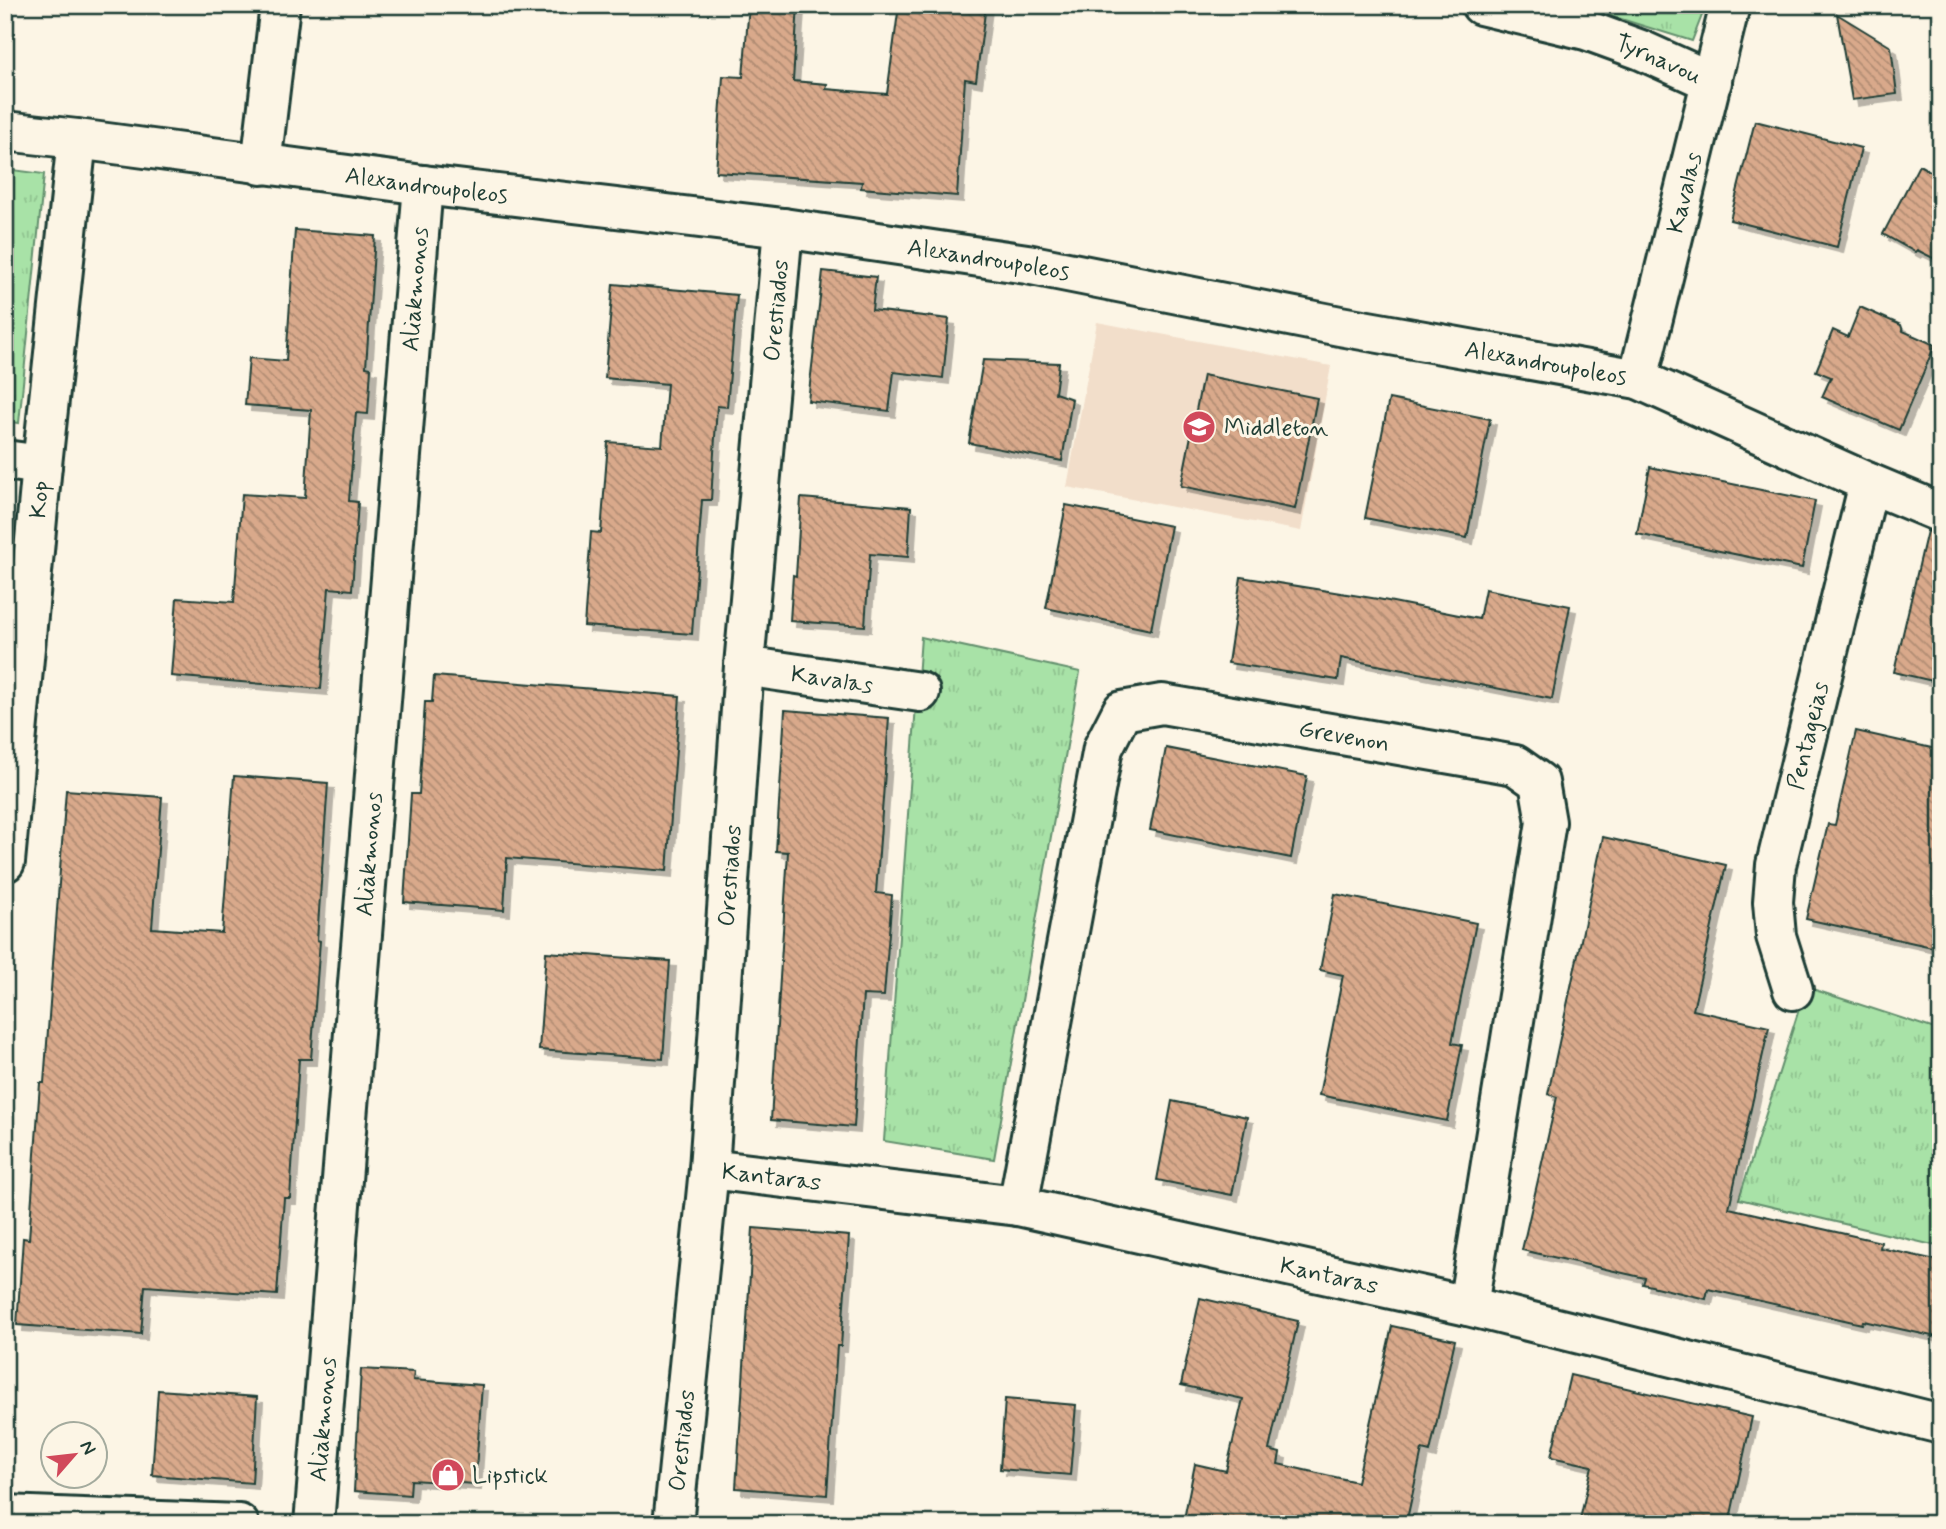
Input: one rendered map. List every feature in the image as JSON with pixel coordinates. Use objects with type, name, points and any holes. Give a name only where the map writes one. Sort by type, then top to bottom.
[{"type":"street","points":[[261,164],[280,5]]},
{"type":"street","name":"Tyrnavou","points":[[1481,5],[1586,30],[1641,50],[1712,82]]},
{"type":"street","name":"Kavalas","points":[[1637,379],[1730,5]]},
{"type":"street","name":"Alexandroupoleos","points":[[5,131],[783,228],[1027,264],[1340,326],[1637,379],[1941,513]]},
{"type":"street","name":"Kop","points":[[5,862],[23,462],[76,139]]},
{"type":"street","name":"Aliakmonos","points":[[314,1524],[423,185]]},
{"type":"street","name":"Orestiados","points":[[673,1524],[709,1169],[744,666],[783,228]]},
{"type":"street","name":"Pentageias","points":[[1793,990],[1776,936],[1773,902],[1776,865],[1869,483]]},
{"type":"street","name":"Kavalas","points":[[744,666],[920,692]]},
{"type":"street","name":"Grevenon","points":[[1018,1206],[1103,748],[1122,711],[1162,704],[1516,765],[1539,782],[1546,822],[1468,1307]]},
{"type":"street","name":"Kantaras","points":[[709,1169],[1018,1206],[1468,1307],[1941,1424]]},
{"type":"street","points":[[5,1515],[131,1522],[239,1524]]},
{"type":"shaded area","name":"Middleton","points":[[1097,322],[1331,366],[1301,531],[1067,487]]},
{"type":"green space","points":[[1576,5],[1706,5],[1692,41]]},
{"type":"green space","points":[[5,169],[44,174],[19,423],[5,421]]},
{"type":"green space","points":[[921,637],[1080,672],[994,1159],[884,1141]]},
{"type":"green space","points":[[1806,987],[1941,1031],[1941,1247],[1739,1199]]},
{"type":"building","points":[[749,5],[798,5],[793,81],[827,84],[826,89],[887,94],[899,5],[986,5],[976,81],[965,79],[957,196],[861,188],[862,182],[716,172],[723,76],[743,77]]},
{"type":"building","points":[[1837,14],[1891,47],[1897,94],[1852,100]]},
{"type":"building","points":[[1755,121],[1861,148],[1837,247],[1730,220]]},
{"type":"building","points":[[1919,165],[1941,177],[1941,262],[1917,250],[1915,252],[1883,234]]},
{"type":"building","points":[[295,230],[375,236],[366,367],[371,368],[368,414],[356,413],[349,501],[358,502],[352,590],[329,588],[321,689],[171,676],[177,598],[234,602],[242,494],[305,498],[311,410],[245,405],[249,358],[286,361]]},
{"type":"building","points":[[823,271],[876,277],[872,310],[949,319],[943,378],[894,372],[889,411],[808,401]]},
{"type":"building","points":[[613,284],[737,295],[727,407],[717,406],[711,500],[702,500],[692,634],[584,626],[591,532],[601,533],[608,442],[662,446],[667,384],[605,378]]},
{"type":"building","points":[[1860,307],[1901,325],[1903,331],[1935,345],[1899,430],[1822,397],[1831,377],[1816,371],[1833,330],[1848,337]]},
{"type":"building","points":[[983,360],[1059,363],[1055,393],[1072,399],[1062,461],[969,443]]},
{"type":"building","points":[[1203,375],[1317,398],[1295,509],[1181,486]]},
{"type":"building","points":[[1389,399],[1490,419],[1467,538],[1365,518]]},
{"type":"building","points":[[1650,467],[1815,501],[1802,568],[1637,534]]},
{"type":"building","points":[[801,498],[911,507],[908,557],[870,554],[865,626],[790,621]]},
{"type":"building","points":[[1066,505],[1171,526],[1151,630],[1046,608]]},
{"type":"building","points":[[1927,531],[1941,534],[1941,683],[1894,672]]},
{"type":"building","points":[[1241,577],[1378,599],[1479,619],[1485,589],[1570,606],[1552,699],[1341,658],[1338,680],[1228,663]]},
{"type":"building","points":[[434,676],[680,696],[667,871],[507,858],[504,910],[404,902],[411,794],[419,794],[425,702],[432,702]]},
{"type":"building","points":[[785,710],[889,718],[876,893],[892,895],[884,996],[863,995],[854,1127],[771,1120],[788,852],[776,851]]},
{"type":"building","points":[[1856,731],[1941,750],[1941,949],[1806,919],[1828,824],[1835,825]]},
{"type":"building","points":[[1166,748],[1307,776],[1291,858],[1150,830]]},
{"type":"building","points":[[234,776],[328,783],[311,1059],[299,1059],[290,1198],[284,1198],[277,1295],[145,1286],[141,1334],[17,1325],[23,1238],[29,1239],[40,1083],[44,1083],[66,790],[162,797],[152,928],[222,933]]},
{"type":"building","points":[[1603,837],[1726,865],[1693,1010],[1769,1027],[1729,1208],[1881,1242],[1880,1248],[1941,1261],[1941,1338],[1863,1321],[1862,1324],[1708,1289],[1706,1299],[1643,1284],[1645,1278],[1522,1250],[1557,1097],[1548,1094]]},
{"type":"building","points":[[1335,894],[1476,923],[1452,1043],[1462,1045],[1447,1121],[1319,1095],[1343,975],[1320,970]]},
{"type":"building","points":[[546,952],[670,961],[663,1059],[539,1050]]},
{"type":"building","points":[[1172,1101],[1247,1117],[1232,1195],[1157,1180]]},
{"type":"building","points":[[753,1228],[849,1236],[841,1346],[837,1346],[827,1495],[736,1488]]},
{"type":"building","points":[[1200,1298],[1298,1321],[1269,1450],[1280,1453],[1278,1464],[1357,1482],[1392,1326],[1455,1340],[1430,1452],[1422,1450],[1406,1524],[1183,1524],[1195,1464],[1226,1471],[1243,1399],[1181,1385]]},
{"type":"building","points":[[361,1369],[414,1372],[413,1380],[482,1385],[475,1484],[411,1480],[410,1495],[354,1491]]},
{"type":"building","points":[[1570,1375],[1752,1417],[1729,1524],[1579,1524],[1592,1466],[1551,1457]]},
{"type":"building","points":[[158,1390],[257,1397],[252,1483],[152,1475]]},
{"type":"building","points":[[1005,1399],[1076,1405],[1070,1475],[1000,1469]]},
{"type":"place","name":"Middleton","points":[[1199,427]]},
{"type":"place","name":"Lipstick","points":[[448,1475]]}]
